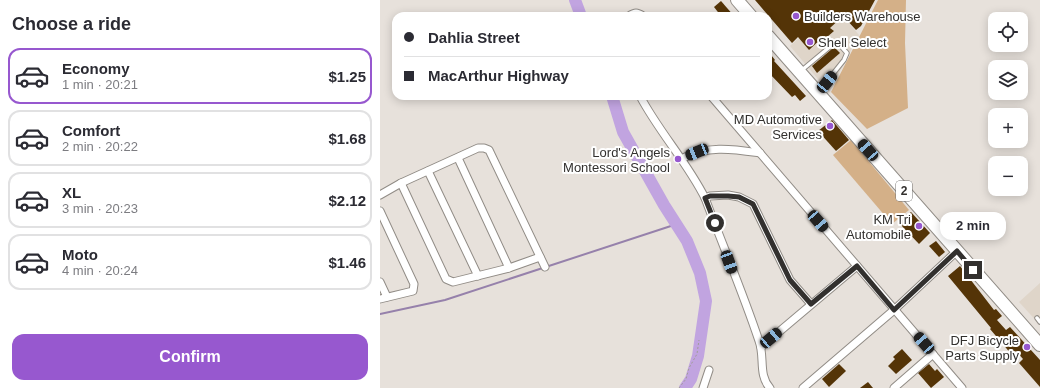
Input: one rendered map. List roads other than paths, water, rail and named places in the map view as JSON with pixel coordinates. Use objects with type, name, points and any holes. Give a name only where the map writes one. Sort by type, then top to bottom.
[{"type":"highway","points":[[737,0],[748,12]]},
{"type":"highway","name":"2","points":[[772,40],[1039,343]]},
{"type":"street","points":[[642,100],[697,181],[705,198],[749,311],[761,347],[764,382],[770,388]]},
{"type":"street","points":[[714,100],[962,388]]},
{"type":"street","points":[[380,195],[478,148],[484,148],[488,150],[545,266]]},
{"type":"street","points":[[681,159],[697,152],[723,148],[760,153]]},
{"type":"street","points":[[458,158],[509,268]]},
{"type":"street","points":[[428,171],[478,276]]},
{"type":"street","points":[[401,184],[446,279],[453,282],[509,268],[540,257]]},
{"type":"street","points":[[705,198],[710,196],[739,197],[753,204],[790,280],[811,304]]},
{"type":"street","points":[[380,211],[414,284],[413,291],[384,298],[380,282]]},
{"type":"street","points":[[803,388],[894,310],[957,251]]},
{"type":"street","points":[[761,347],[857,266]]},
{"type":"street","points":[[894,388],[933,354]]},
{"type":"street","points":[[703,388],[709,370]]},
{"type":"lane","points":[[800,72],[832,45],[840,44],[846,50],[847,55],[844,60],[818,92]]},
{"type":"lane","points":[[1037,318],[1040,322]]},
{"type":"waterway","points":[[575,0],[580,12]]},
{"type":"waterway","points":[[613,100],[623,132],[664,205],[687,241],[700,273],[706,301],[698,356],[691,379],[685,388]]},
{"type":"waterway","points":[[380,314],[445,300],[677,224]]},
{"type":"place","name":"Builders Warehouse","points":[[796,16]]},
{"type":"place","name":"Shell Select","points":[[810,42]]},
{"type":"place","name":"MD Automotive Services","points":[[830,126]]},
{"type":"place","name":"Lord's Angels Montessori School","points":[[678,159]]},
{"type":"place","name":"KM Tri Automobile","points":[[919,226]]},
{"type":"place","name":"DFJ Bicycle Parts Supply","points":[[1027,347]]}]
